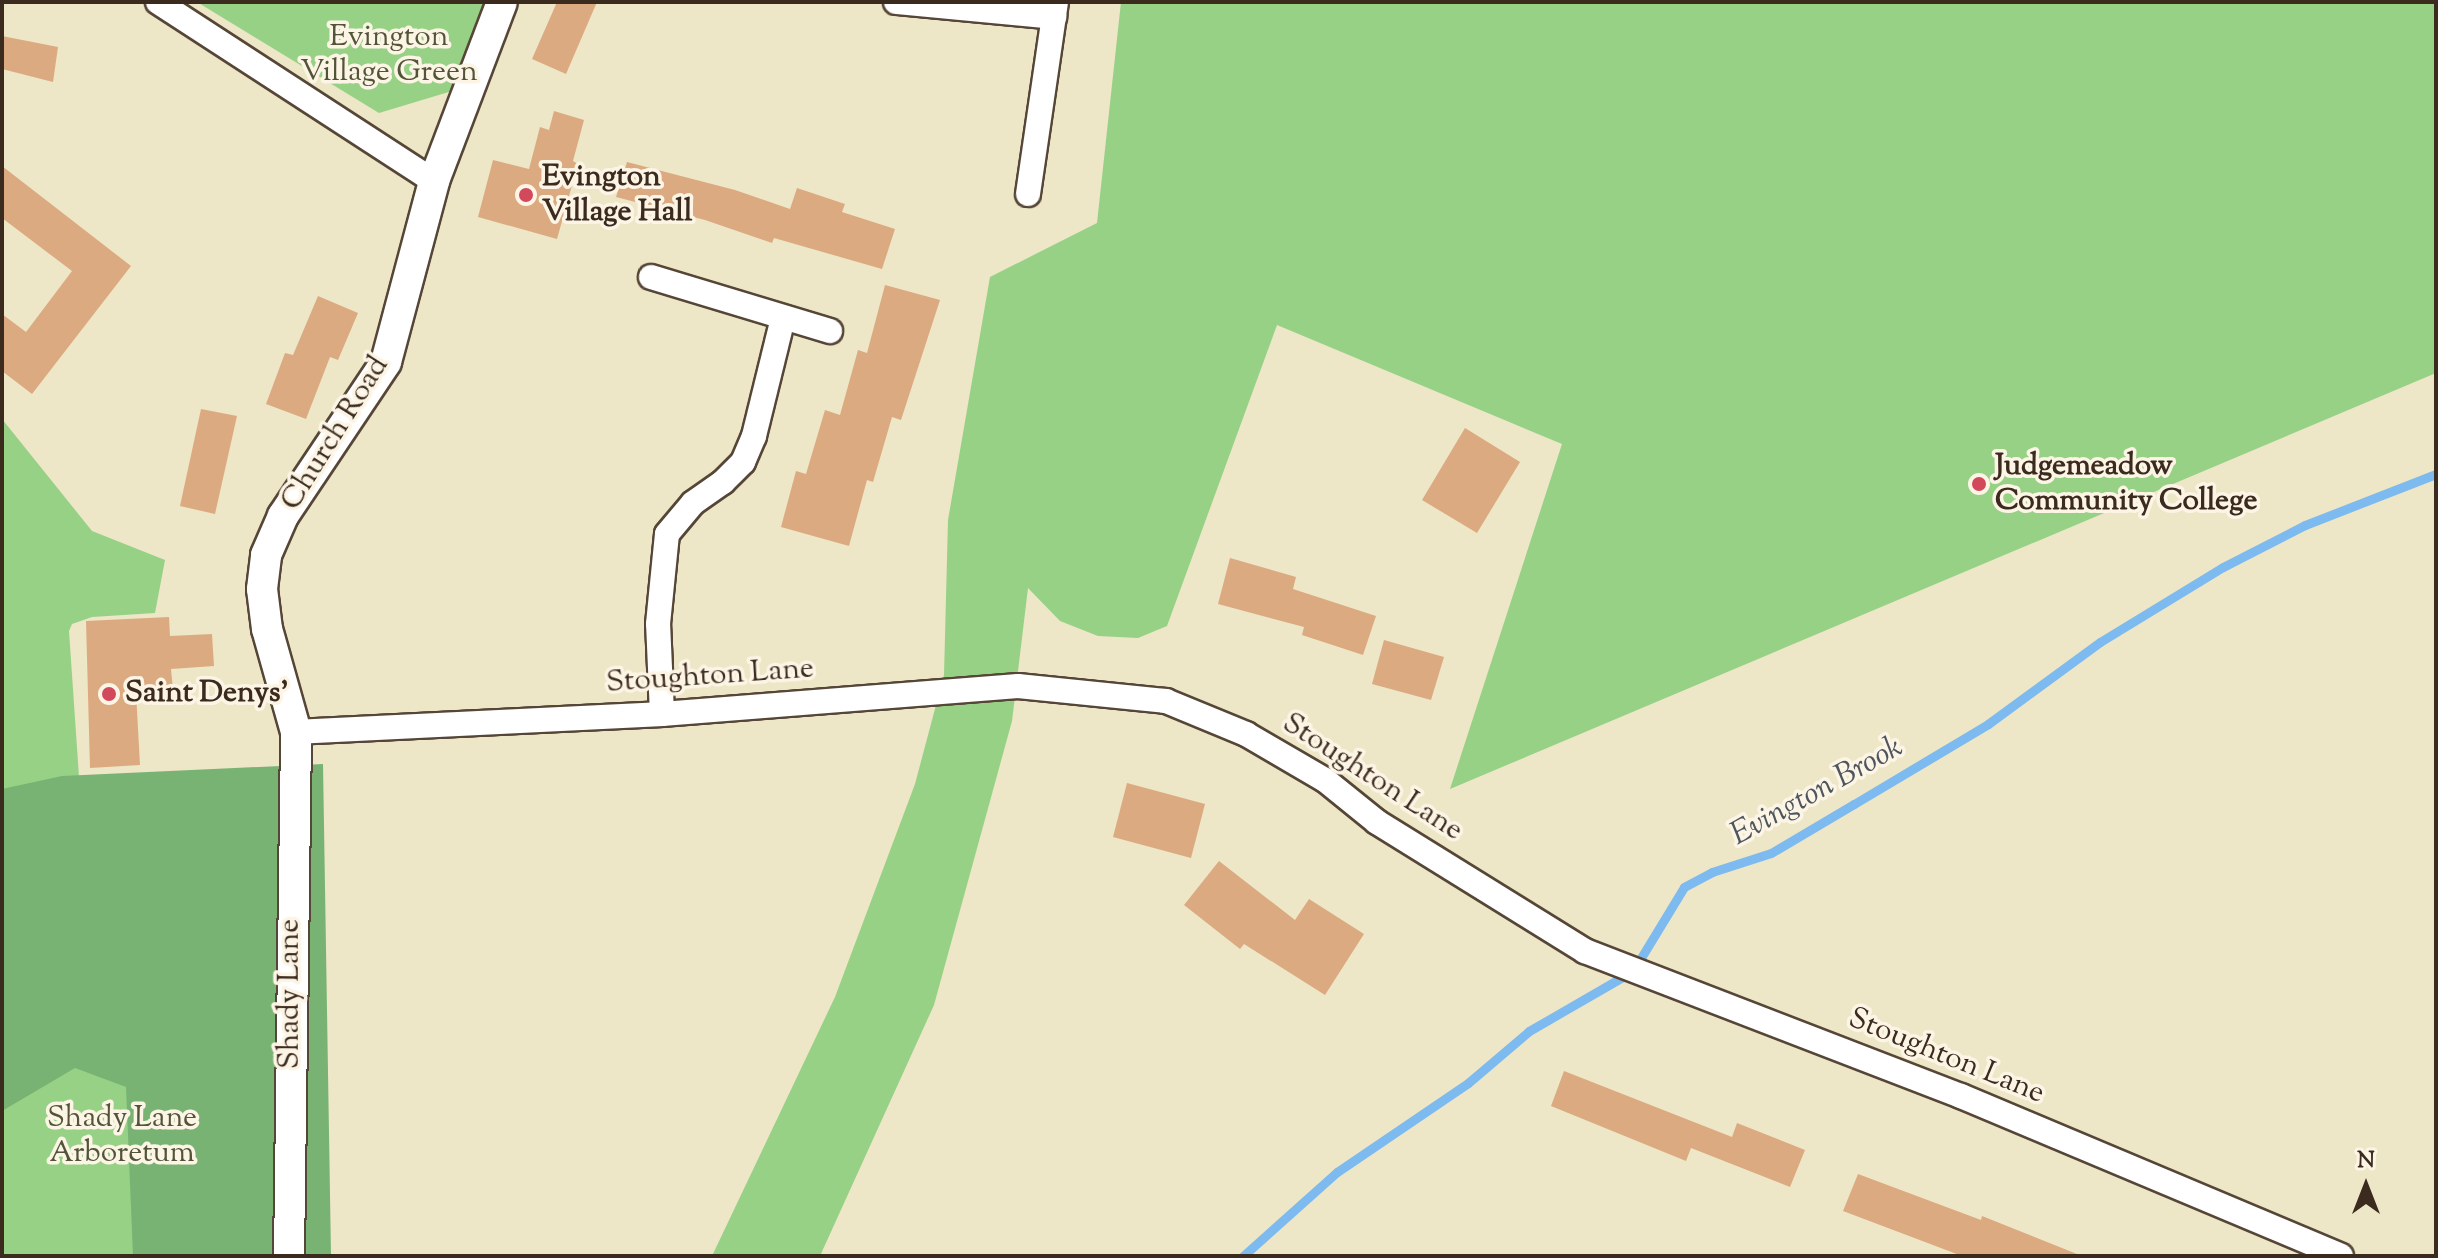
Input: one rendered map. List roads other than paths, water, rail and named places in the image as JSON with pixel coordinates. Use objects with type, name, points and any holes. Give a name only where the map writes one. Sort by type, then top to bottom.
[{"type":"street","points":[[158,2],[434,181]]},
{"type":"street","name":"Church Road","points":[[296,732],[267,629],[262,589],[266,555],[283,516],[386,362],[434,181],[502,2]]},
{"type":"street","points":[[896,2],[1055,10],[1028,194]]},
{"type":"street","points":[[651,277],[830,331]]},
{"type":"street","points":[[662,714],[658,624],[667,534],[693,503],[723,482],[743,462],[754,436],[783,318]]},
{"type":"street","name":"Stoughton Lane","points":[[296,732],[662,714],[1018,686],[1166,701],[1246,734],[1325,780],[1377,822],[1585,951],[1961,1096],[2341,1256]]},
{"type":"street","name":"Shady Lane","points":[[289,1256],[296,732]]},
{"type":"waterway","name":"Evington Brook","points":[[1243,1256],[1337,1172],[1468,1083],[1529,1031],[1633,971],[1684,887],[1712,872],[1771,853],[1854,804],[1988,724],[2100,642],[2223,567],[2305,525],[2436,474]]},
{"type":"place","name":"Evington Village Hall","points":[[526,195]]},
{"type":"place","name":"Judgemeadow Community College","points":[[1979,484]]},
{"type":"place","name":"Saint Denys'","points":[[109,694]]},
{"type":"park label","name":"Evington Village Green","points":[[389,55]]},
{"type":"park label","name":"Shady Lane Arboretum","points":[[122,1136]]}]
